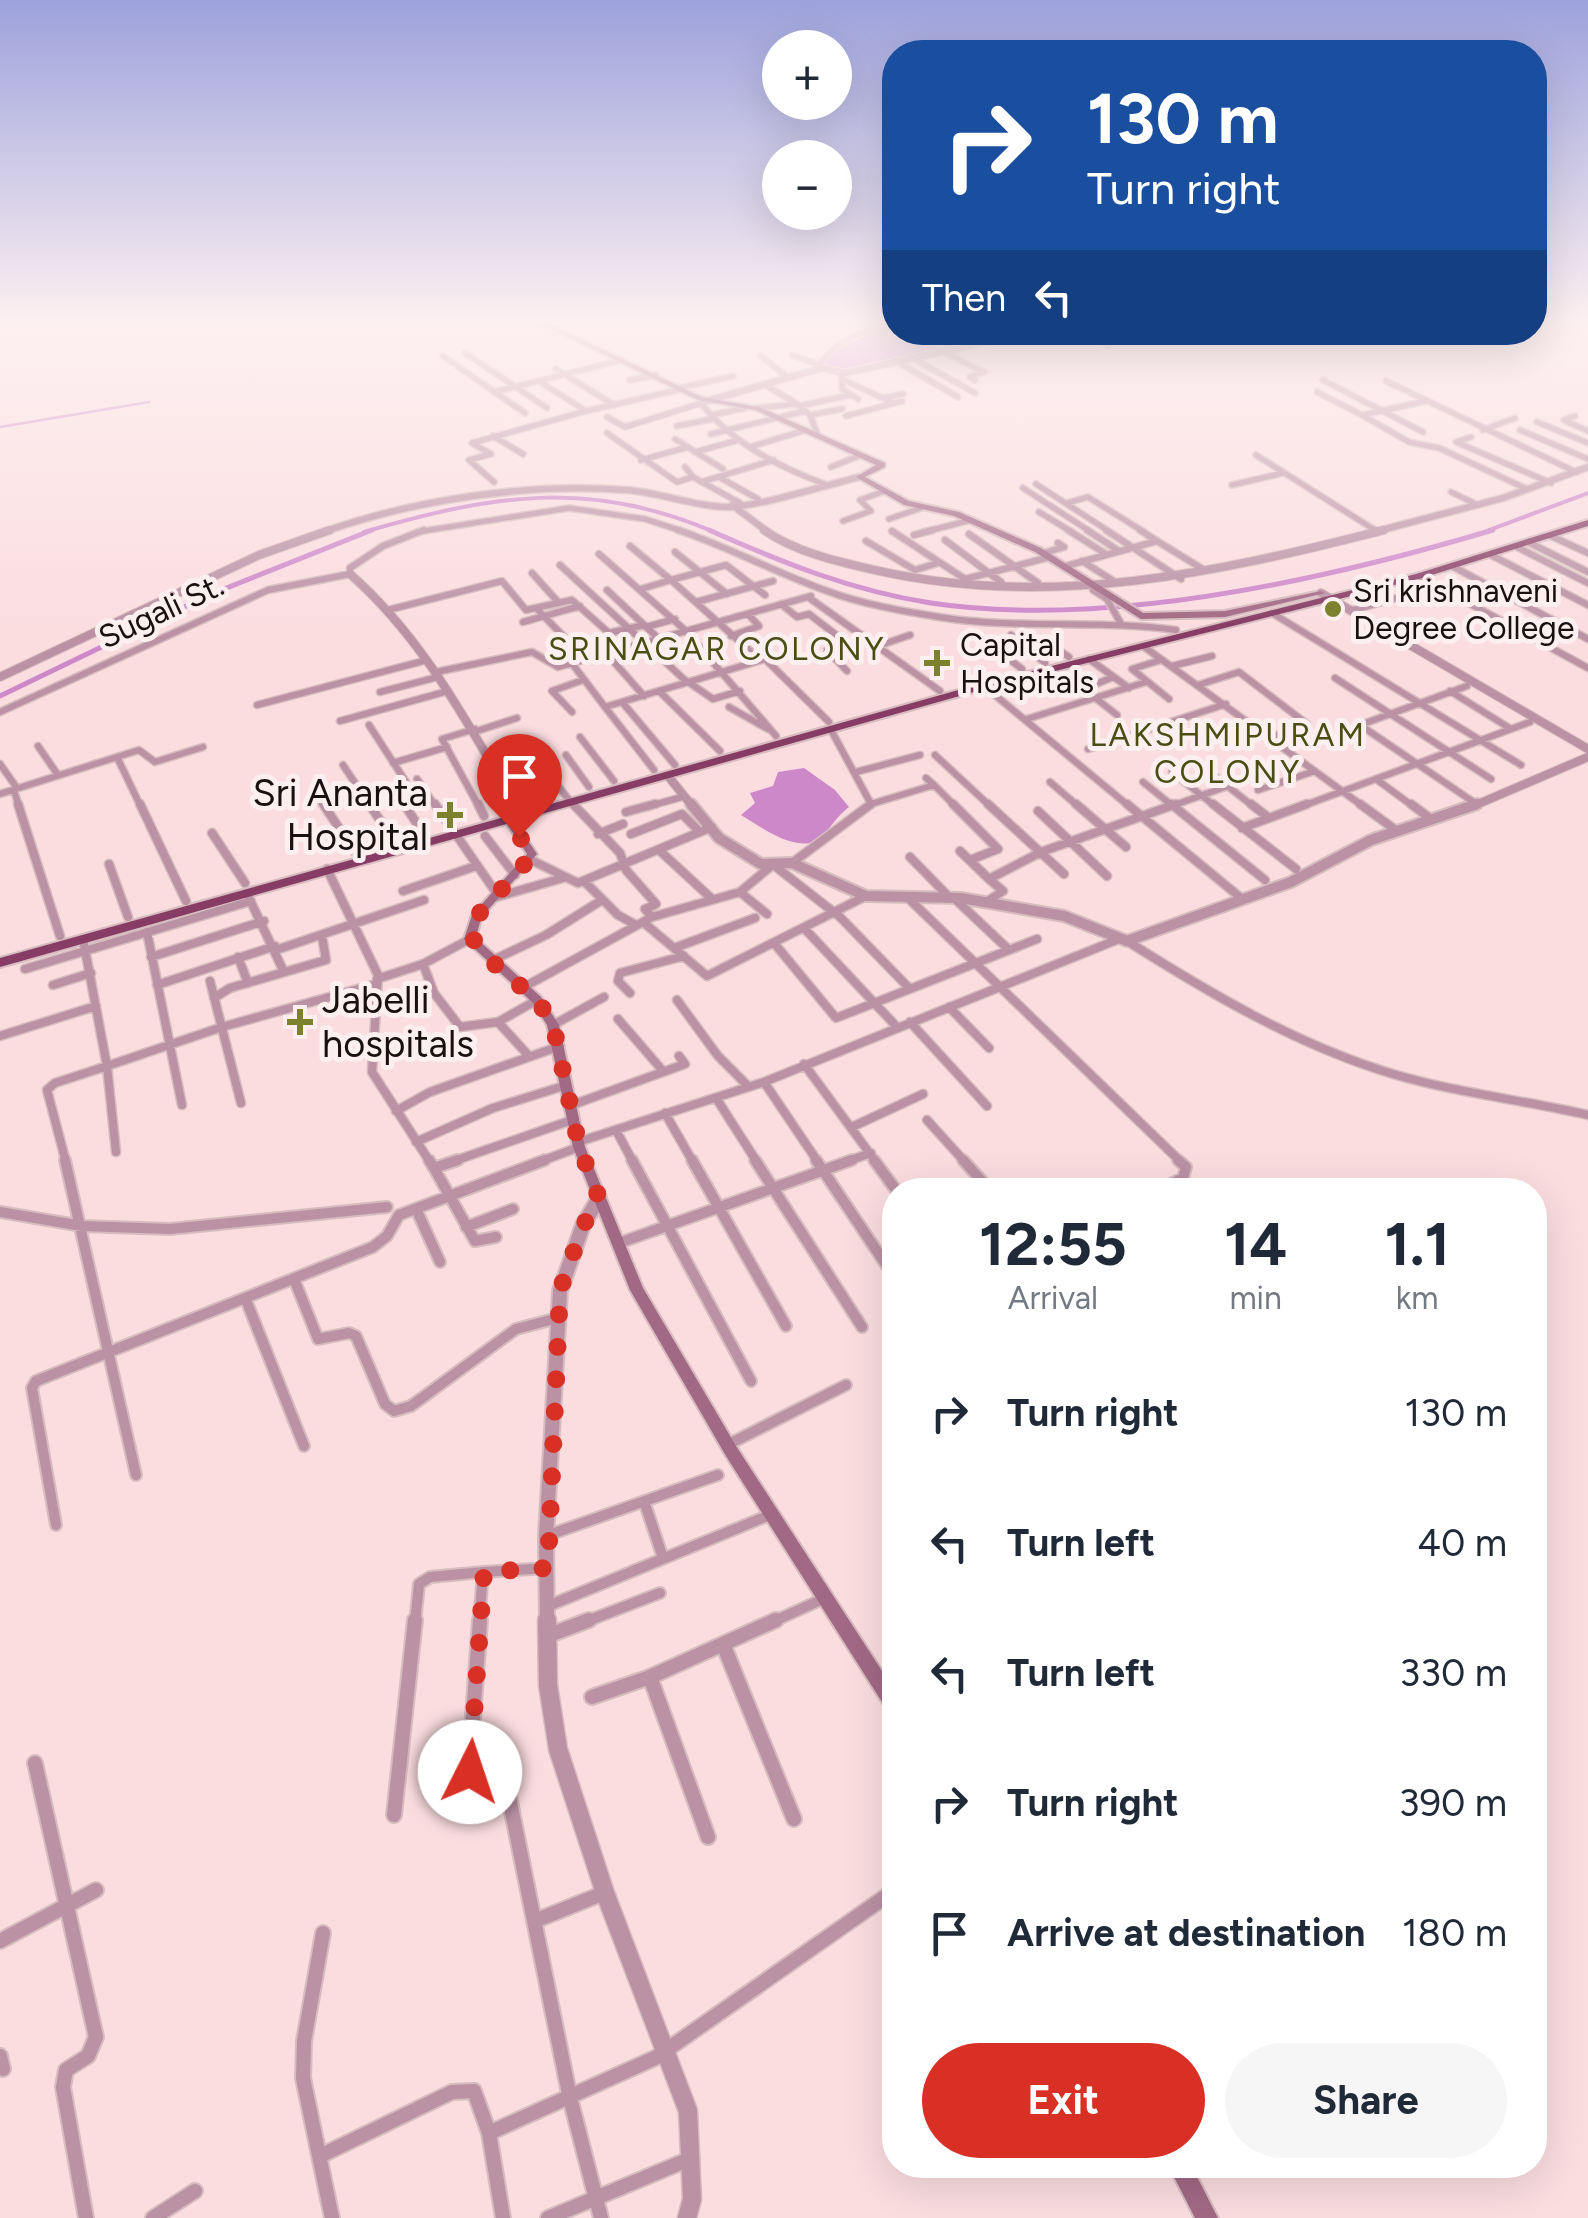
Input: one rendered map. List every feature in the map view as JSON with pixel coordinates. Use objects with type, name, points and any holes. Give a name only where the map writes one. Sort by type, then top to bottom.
[{"type":"highway","points":[[1364,586],[1419,576],[1491,555],[1551,536],[1588,519]]},
{"type":"highway","points":[[0,963],[146,927],[355,852],[424,833],[452,830],[484,816],[505,815],[517,807],[567,798],[654,770],[672,770],[774,733],[830,726],[1022,669],[1364,586],[1588,519]]},
{"type":"highway","points":[[0,953],[186,901],[248,892],[505,815],[1325,596]]},
{"type":"highway","points":[[1197,624],[1213,616]]},
{"type":"main road","points":[[785,423],[817,432],[884,467],[860,477]]},
{"type":"main road","points":[[860,477],[921,508],[971,520],[1047,555],[1141,616],[1213,616],[1325,596]]},
{"type":"main road","points":[[505,815],[532,854],[470,926],[470,939],[524,986],[553,1024],[579,1144],[637,1290],[727,1445],[882,1687]]},
{"type":"main road","points":[[1186,2178],[1206,2218]]},
{"type":"street","points":[[494,482],[469,460],[491,454],[472,443],[544,423]]},
{"type":"street","points":[[676,426],[690,423]]},
{"type":"street","points":[[716,423],[723,433],[752,446],[789,472],[825,484]]},
{"type":"street","points":[[711,434],[767,423]]},
{"type":"street","points":[[813,423],[817,432]]},
{"type":"street","points":[[1375,423],[1405,439],[1429,449],[1439,448],[1525,488]]},
{"type":"street","points":[[1405,423],[1423,432]]},
{"type":"street","points":[[1468,423],[1588,476]]},
{"type":"street","points":[[1483,430],[1502,423]]},
{"type":"street","points":[[1539,423],[1588,442]]},
{"type":"street","points":[[752,446],[806,430]]},
{"type":"street","points":[[1520,430],[1588,459]]},
{"type":"street","points":[[607,433],[677,482],[693,477]]},
{"type":"street","points":[[494,436],[522,454]]},
{"type":"street","points":[[1471,437],[1456,442],[1551,483]]},
{"type":"street","points":[[675,439],[723,469]]},
{"type":"street","points":[[695,452],[738,440]]},
{"type":"street","points":[[641,460],[688,447]]},
{"type":"street","points":[[831,467],[862,455]]},
{"type":"street","points":[[1256,455],[1378,532]]},
{"type":"street","points":[[701,482],[774,460]]},
{"type":"street","points":[[685,466],[693,477],[736,504],[777,538],[900,576],[974,589],[1101,592],[1182,580],[1378,532],[1551,483],[1588,467]]},
{"type":"street","points":[[1232,485],[1284,473]]},
{"type":"street","points":[[719,477],[758,498]]},
{"type":"street","points":[[0,677],[259,555],[367,518],[478,497],[576,488],[630,490],[709,506],[736,504],[860,477]]},
{"type":"street","points":[[1036,484],[1182,580]]},
{"type":"street","points":[[1023,488],[1119,551]]},
{"type":"street","points":[[843,521],[871,510],[860,500],[885,491]]},
{"type":"street","points":[[1451,492],[1478,505]]},
{"type":"street","points":[[1067,503],[1088,497],[1201,568]]},
{"type":"street","points":[[517,807],[476,730],[427,660],[388,610],[350,574],[350,568],[383,546],[457,522],[569,508],[626,514],[726,546],[811,586],[879,605],[995,624],[1119,619],[1176,630]]},
{"type":"street","points":[[889,519],[921,508]]},
{"type":"street","points":[[1039,512],[1106,554]]},
{"type":"street","points":[[1094,521],[1117,515]]},
{"type":"street","points":[[914,535],[971,520]]},
{"type":"street","points":[[457,522],[466,534]]},
{"type":"street","points":[[927,522],[938,529]]},
{"type":"street","points":[[892,531],[965,579],[1047,555],[1064,547],[1058,543]]},
{"type":"street","points":[[969,534],[1038,583]]},
{"type":"street","points":[[1551,536],[1588,553]]},
{"type":"street","points":[[945,540],[1001,582]]},
{"type":"street","points":[[866,541],[915,570],[938,563]]},
{"type":"street","points":[[1066,566],[1157,541]]},
{"type":"street","points":[[1523,545],[1588,572]]},
{"type":"street","points":[[1523,545],[1588,583]]},
{"type":"street","points":[[630,546],[731,636],[759,659],[769,661],[830,726],[871,804]]},
{"type":"street","points":[[675,552],[728,594]]},
{"type":"street","points":[[600,554],[686,631],[774,733]]},
{"type":"street","points":[[1491,555],[1588,605]]},
{"type":"street","points":[[1082,561],[1112,580]]},
{"type":"street","points":[[560,565],[689,683],[713,699],[740,691]]},
{"type":"street","points":[[641,588],[727,565],[765,595]]},
{"type":"street","points":[[1452,566],[1588,638]]},
{"type":"street","points":[[532,573],[559,602]]},
{"type":"street","name":"Sugali St.","points":[[0,712],[268,590],[350,574]]},
{"type":"street","points":[[1419,576],[1588,668]]},
{"type":"street","points":[[388,610],[502,581],[524,609],[573,600],[609,633],[674,620]]},
{"type":"street","points":[[696,602],[773,581]]},
{"type":"street","points":[[607,590],[660,639]]},
{"type":"street","points":[[1101,592],[1119,619]]},
{"type":"street","points":[[380,692],[488,658],[505,659],[532,652],[553,667],[572,663],[809,596],[940,691]]},
{"type":"street","points":[[1325,596],[1588,753]]},
{"type":"street","points":[[1350,612],[1400,597]]},
{"type":"street","points":[[780,604],[797,617],[809,614],[848,644],[827,650],[847,671]]},
{"type":"street","points":[[523,622],[580,606]]},
{"type":"street","points":[[537,609],[569,642],[560,647],[654,770]]},
{"type":"street","points":[[1272,613],[1520,765]]},
{"type":"street","points":[[731,636],[759,626],[748,614]]},
{"type":"street","points":[[1374,626],[1467,686],[1588,753]]},
{"type":"street","points":[[878,646],[910,635]]},
{"type":"street","points":[[1010,635],[1045,663]]},
{"type":"street","points":[[986,642],[1022,669]]},
{"type":"street","points":[[1052,645],[1069,657]]},
{"type":"street","points":[[1143,646],[1398,831]]},
{"type":"street","points":[[607,654],[644,696]]},
{"type":"street","points":[[1172,666],[1212,656]]},
{"type":"street","points":[[605,707],[759,659]]},
{"type":"street","points":[[1089,659],[1129,688]]},
{"type":"street","points":[[256,706],[427,660]]},
{"type":"street","points":[[1161,660],[1132,670],[1169,698]]},
{"type":"street","points":[[1198,685],[1239,672],[1307,724],[1271,738]]},
{"type":"street","points":[[1113,677],[1085,687],[1095,700],[1117,715]]},
{"type":"street","points":[[1335,678],[1490,779]]},
{"type":"street","points":[[572,712],[552,691],[583,680]]},
{"type":"street","points":[[1027,720],[1146,682]]},
{"type":"street","points":[[984,686],[1241,898]]},
{"type":"street","points":[[1467,686],[1360,724],[1475,803]]},
{"type":"street","points":[[340,721],[448,691]]},
{"type":"street","points":[[658,691],[720,752]]},
{"type":"street","points":[[1450,692],[1510,729]]},
{"type":"street","points":[[622,702],[672,770],[683,796],[726,845],[773,867],[834,913],[910,989]]},
{"type":"street","points":[[1088,749],[1226,704]]},
{"type":"street","points":[[729,706],[774,733]]},
{"type":"street","points":[[484,816],[445,737],[517,718]]},
{"type":"street","points":[[1242,828],[1530,722]]},
{"type":"street","points":[[369,725],[406,782]]},
{"type":"street","points":[[580,737],[614,781]]},
{"type":"street","points":[[38,746],[58,776]]},
{"type":"street","points":[[0,794],[143,750],[155,762],[202,747]]},
{"type":"street","points":[[394,763],[447,747]]},
{"type":"street","points":[[494,768],[531,753],[656,904],[646,909],[643,921]]},
{"type":"street","points":[[56,1525],[32,1388],[40,1379],[373,1247],[387,1236],[396,1218],[616,1130],[764,1082],[1000,986],[1309,875],[1398,831],[1475,803],[1588,753]]},
{"type":"street","points":[[566,755],[590,788]]},
{"type":"street","points":[[856,772],[920,755]]},
{"type":"street","points":[[935,755],[1064,874]]},
{"type":"street","points":[[117,757],[186,901]]},
{"type":"street","points":[[0,764],[16,789],[60,936]]},
{"type":"street","points":[[342,765],[394,841]]},
{"type":"street","points":[[1202,766],[1269,818]]},
{"type":"street","points":[[1258,790],[1315,770]]},
{"type":"street","points":[[1172,772],[1296,869]]},
{"type":"street","points":[[926,778],[1014,866]]},
{"type":"street","points":[[1376,778],[1431,819]]},
{"type":"street","points":[[417,779],[494,896],[563,878]]},
{"type":"street","points":[[1050,782],[1126,847]]},
{"type":"street","points":[[1143,782],[1265,880]]},
{"type":"street","points":[[524,986],[643,921],[740,892],[773,867],[792,863],[871,804],[934,785]]},
{"type":"street","points":[[990,879],[1040,852],[1228,786]]},
{"type":"street","points":[[626,812],[683,796]]},
{"type":"street","points":[[683,796],[682,814],[700,832]]},
{"type":"street","points":[[318,797],[355,852]]},
{"type":"street","points":[[406,807],[424,833]]},
{"type":"street","points":[[1038,812],[1107,876]]},
{"type":"street","points":[[631,834],[682,814]]},
{"type":"street","points":[[598,834],[623,824]]},
{"type":"street","points":[[530,858],[563,878],[585,882],[712,828]]},
{"type":"street","points":[[212,833],[264,921],[284,972]]},
{"type":"street","points":[[485,836],[515,874]]},
{"type":"street","points":[[970,860],[998,849]]},
{"type":"street","points":[[659,850],[712,898]]},
{"type":"street","points":[[960,850],[1003,890],[986,902]]},
{"type":"street","points":[[910,857],[1010,950]]},
{"type":"street","points":[[792,863],[866,896],[952,898],[1077,920],[1123,940],[1227,1002],[1362,1064],[1432,1084],[1588,1114]]},
{"type":"street","points":[[109,864],[128,917]]},
{"type":"street","points":[[403,891],[476,866]]},
{"type":"street","points":[[327,870],[376,982],[378,1012],[372,1072],[477,1243],[496,1237]]},
{"type":"street","points":[[585,882],[602,900],[643,921],[707,976],[866,896]]},
{"type":"street","points":[[740,892],[767,914]]},
{"type":"street","points":[[906,897],[1186,1167],[1183,1178]]},
{"type":"street","points":[[157,985],[238,957],[354,926],[424,900]]},
{"type":"street","points":[[491,961],[546,935],[602,900]]},
{"type":"street","points":[[676,947],[755,918]]},
{"type":"street","points":[[152,957],[264,921]]},
{"type":"street","points":[[146,927],[182,1105]]},
{"type":"street","points":[[804,928],[896,1026]]},
{"type":"street","points":[[214,998],[329,958],[322,936]]},
{"type":"street","points":[[774,943],[799,967],[800,978],[836,1018],[1037,938]]},
{"type":"street","points":[[136,1474],[82,1226],[47,1090],[55,1083],[222,1027],[376,982],[423,964],[470,939]]},
{"type":"street","points":[[24,968],[84,945],[107,1066],[116,1152]]},
{"type":"street","points":[[630,992],[618,981],[620,973],[684,956]]},
{"type":"street","points":[[238,957],[248,983]]},
{"type":"street","points":[[423,964],[454,1025],[498,1022],[537,1000]]},
{"type":"street","points":[[53,985],[91,973]]},
{"type":"street","points":[[210,981],[241,1103]]},
{"type":"street","points":[[553,1024],[604,998]]},
{"type":"street","points":[[677,1000],[718,1056],[749,1087]]},
{"type":"street","points":[[0,1036],[96,1006]]},
{"type":"street","points":[[950,1007],[989,1048]]},
{"type":"street","points":[[618,1019],[664,1072]]},
{"type":"street","points":[[498,1022],[528,1055]]},
{"type":"street","points":[[910,1022],[987,1106]]},
{"type":"street","points":[[396,1112],[430,1092],[560,1046]]},
{"type":"street","points":[[572,1105],[685,1064],[678,1056]]},
{"type":"street","points":[[804,1064],[888,1178]]},
{"type":"street","points":[[764,1082],[882,1259]]},
{"type":"street","points":[[416,1142],[493,1108],[568,1085]]},
{"type":"street","points":[[852,1128],[923,1094]]},
{"type":"street","points":[[716,1098],[862,1327]]},
{"type":"street","points":[[665,1113],[786,1326]]},
{"type":"street","points":[[434,1168],[574,1119]]},
{"type":"street","points":[[927,1120],[979,1178]]},
{"type":"street","points":[[616,1130],[752,1381]]},
{"type":"street","points":[[620,1244],[871,1153]]},
{"type":"street","points":[[599,1198],[568,1262],[558,1318],[546,1536],[548,1685],[558,1749],[604,1893],[688,2111],[692,2199],[686,2218]]},
{"type":"street","points":[[0,1212],[82,1226],[170,1230],[387,1207]]},
{"type":"street","points":[[466,1227],[513,1209]]},
{"type":"street","points":[[417,1211],[440,1262]]},
{"type":"street","points":[[294,1280],[318,1339],[348,1333],[356,1336],[385,1404],[394,1411],[411,1406],[516,1328],[558,1318]]},
{"type":"street","points":[[246,1300],[304,1446]]},
{"type":"street","points":[[727,1445],[846,1385]]},
{"type":"street","points":[[546,1536],[718,1475]]},
{"type":"street","points":[[644,1501],[664,1558]]},
{"type":"street","points":[[548,1606],[774,1513]]},
{"type":"street","points":[[394,1815],[420,1584],[430,1577],[548,1568]]},
{"type":"street","points":[[470,1772],[484,1572]]},
{"type":"street","points":[[547,1636],[660,1592]]},
{"type":"street","points":[[592,1697],[650,1677],[825,1598]]},
{"type":"street","points":[[723,1644],[794,1820]]},
{"type":"street","points":[[650,1677],[708,1837]]},
{"type":"street","points":[[36,1763],[64,1907],[91,1998],[96,2037],[88,2056],[66,2070],[63,2086],[86,2218]]},
{"type":"street","points":[[508,1792],[537,1920],[570,2098],[601,2218]]},
{"type":"street","points":[[0,1941],[96,1890]]},
{"type":"street","points":[[537,1920],[604,1893]]},
{"type":"street","points":[[490,2133],[667,2050],[882,1899]]},
{"type":"street","points":[[323,1932],[304,2041],[303,2078],[332,2218]]},
{"type":"street","points":[[320,2156],[452,2092],[474,2091],[490,2133],[503,2218]]},
{"type":"street","points":[[548,2218],[692,2158]]},
{"type":"street","points":[[154,2218],[195,2191]]},
{"type":"shaded area","points":[[804,768],[835,790],[849,807],[822,836],[803,844],[792,842],[741,815],[755,803],[750,793],[773,786],[778,772]]},
{"type":"waterway","points":[[0,427],[27,423]]},
{"type":"waterway","points":[[1484,532],[1588,493]]},
{"type":"waterway","points":[[364,532],[455,509],[540,498],[624,504],[712,531]]},
{"type":"waterway","points":[[0,696],[209,595],[372,530]]},
{"type":"waterway","points":[[712,531],[817,574],[902,598],[998,609],[1069,610],[1141,605],[1287,582],[1493,530]]},
{"type":"place","name":"Sri krishnaveni Degree College","points":[[1333,609]]},
{"type":"place","name":"Capital Hospitals","points":[[937,663]]},
{"type":"place","name":"Sri Ananta Hospital","points":[[450,815]]},
{"type":"place","name":"Jabelli hospitals","points":[[300,1022]]},
{"type":"district","name":"SRINAGAR COLONY","points":[[717,649]]},
{"type":"district","name":"LAKSHMIPURAM COLONY","points":[[1228,754]]},
{"type":"route","points":[[470,1772],[484,1572],[548,1568],[546,1536],[560,1290],[583,1226],[599,1198],[579,1146],[553,1024],[524,986],[506,975],[470,939],[470,926],[476,917],[532,854],[519,836]]}]
